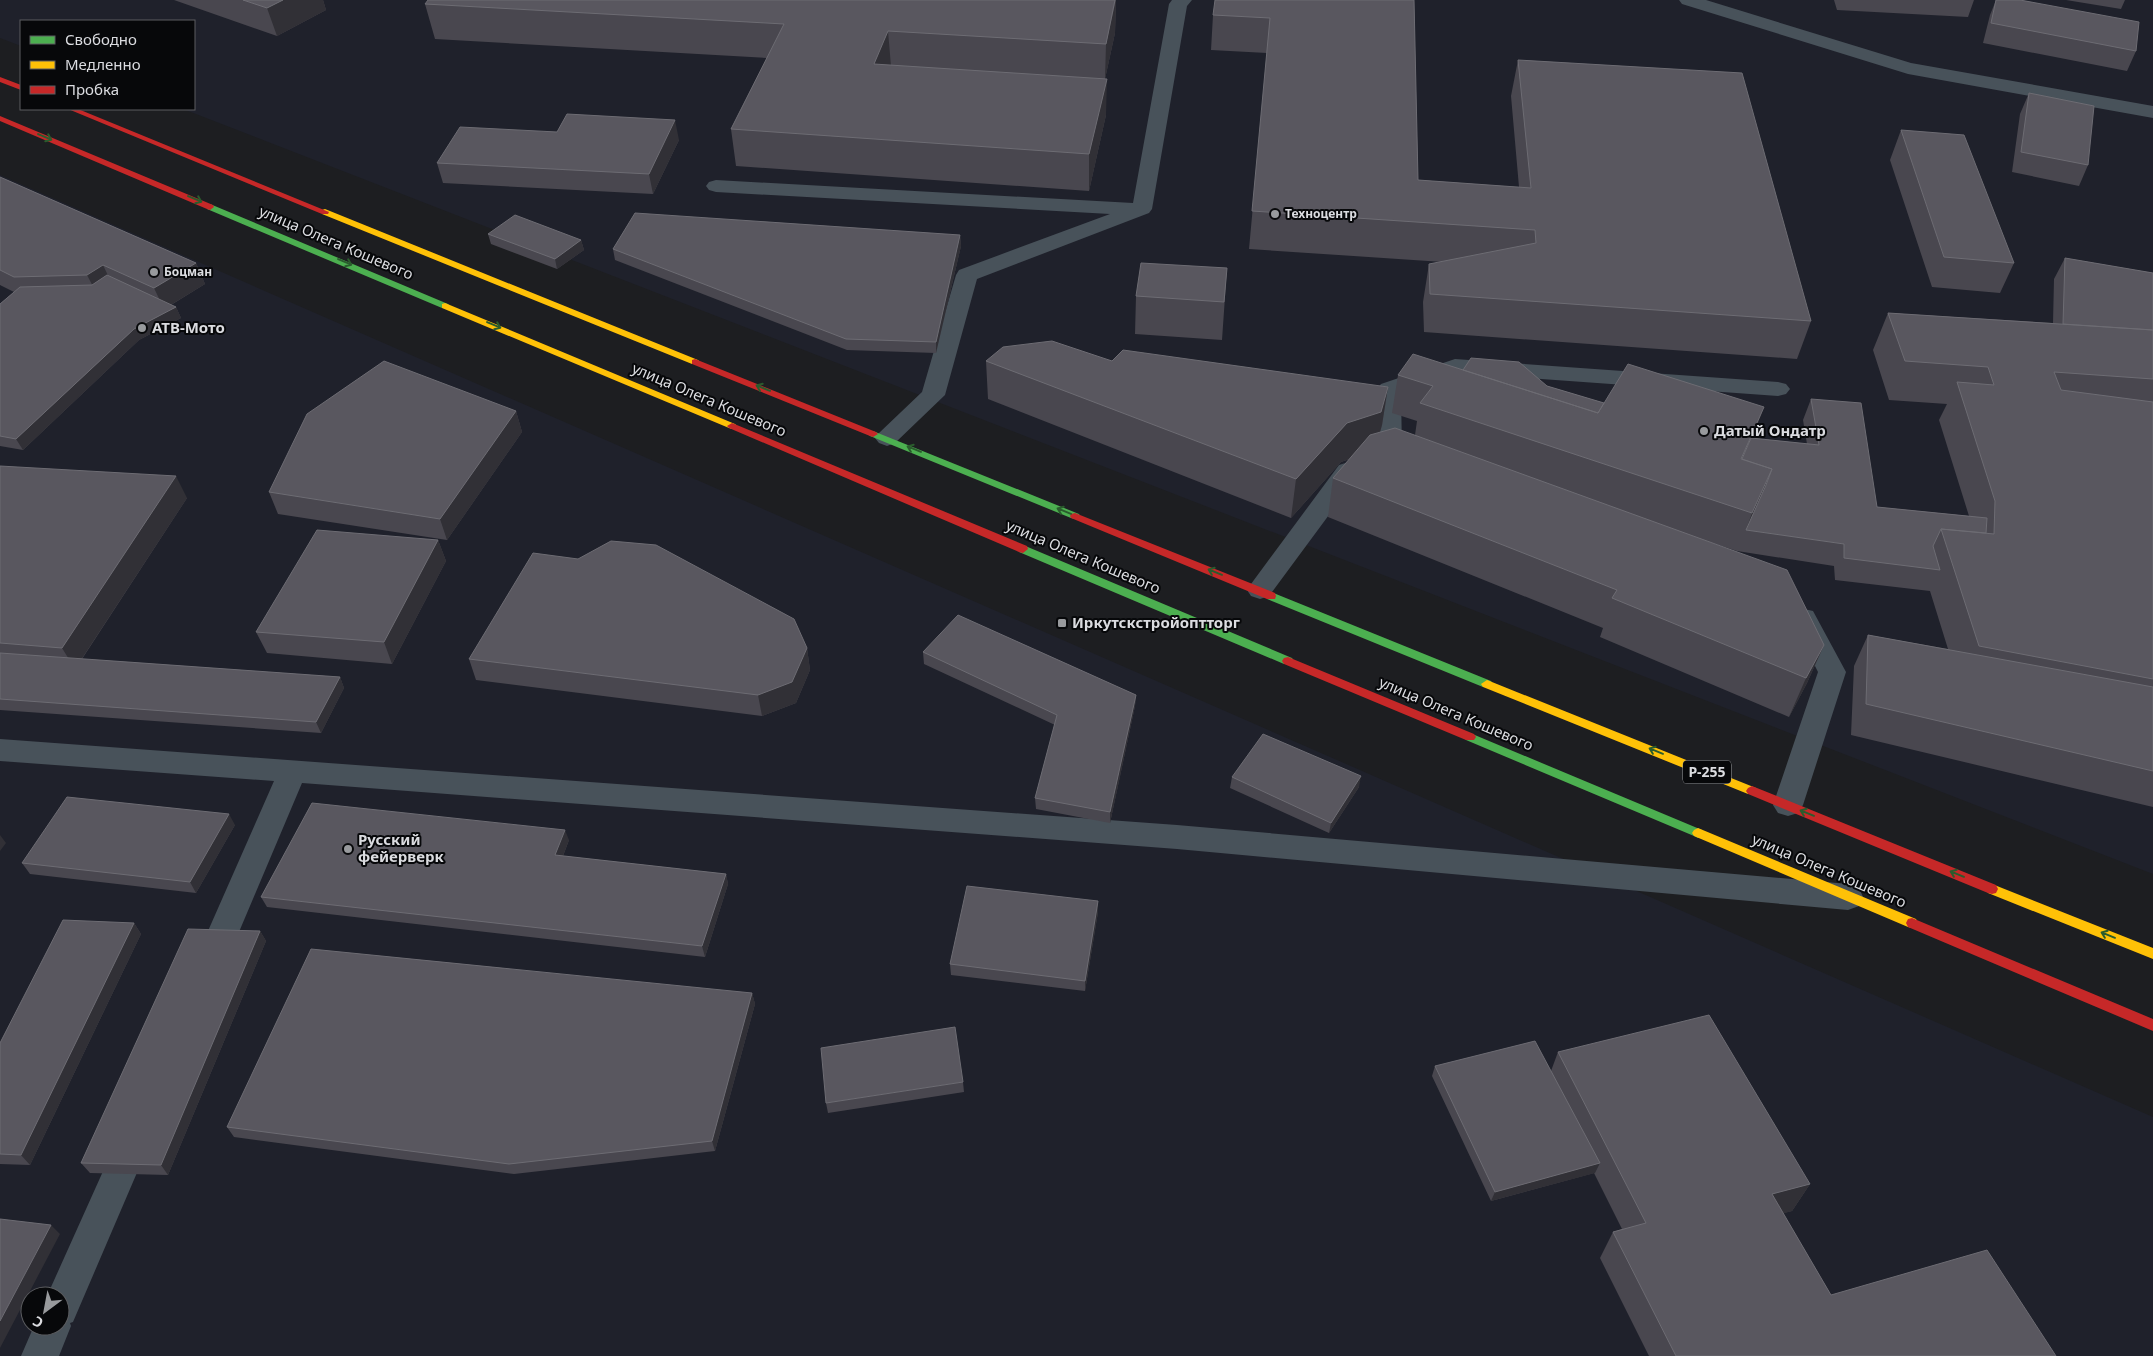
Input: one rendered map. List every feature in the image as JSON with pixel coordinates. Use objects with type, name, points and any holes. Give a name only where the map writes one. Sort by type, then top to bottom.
[{"type":"main road","points":[[0,80],[20,88]]},
{"type":"main road","name":"улица Олега Кошевого","points":[[74,110],[1260,590]]},
{"type":"main road","name":"улица Олега Кошевого","points":[[0,118],[2153,1025]]},
{"type":"main road","name":"Р-255","points":[[1260,590],[2153,954]]},
{"type":"lane","points":[[1142,209],[1178,4],[1183,0]]},
{"type":"lane","points":[[1688,0],[1908,68],[2153,112]]},
{"type":"lane","points":[[716,186],[1142,209]]},
{"type":"lane","points":[[887,438],[933,395],[967,275],[1142,209]]},
{"type":"lane","points":[[1260,590],[1348,471],[1400,455],[1389,389],[1455,366],[1778,390]]},
{"type":"lane","points":[[1788,805],[1832,672],[1794,599]]},
{"type":"lane","points":[[0,750],[1178,838],[1852,897]]},
{"type":"lane","points":[[198,990],[294,771]]},
{"type":"lane","points":[[70,1286],[143,1118]]},
{"type":"lane","points":[[40,1356],[49,1336]]},
{"type":"shaded area","points":[[0,0],[2153,0],[2153,874],[186,110],[195,110],[195,20],[20,20],[20,46],[0,38]]},
{"type":"shaded area","points":[[0,175],[2153,1117],[2153,1356],[0,1356]]},
{"type":"building","points":[[243,0],[283,0],[267,8]]},
{"type":"building","points":[[428,0],[1115,0],[1106,44],[888,31],[874,64],[1107,79],[1089,154],[731,129],[784,24],[425,4]]},
{"type":"building","points":[[1215,0],[1414,0],[1418,180],[1531,188],[1518,60],[1742,73],[1811,321],[1430,294],[1429,264],[1536,243],[1535,230],[1252,211],[1270,18],[1213,15]]},
{"type":"building","points":[[1996,0],[2020,0],[2139,22],[2136,51],[1991,23]]},
{"type":"building","points":[[2029,93],[2094,106],[2088,165],[2021,152]]},
{"type":"building","points":[[567,114],[675,120],[649,174],[437,163],[460,127],[557,132]]},
{"type":"building","points":[[1901,130],[1964,135],[2014,263],[1944,257]]},
{"type":"building","points":[[0,177],[196,263],[154,288],[103,265],[87,275],[14,277],[0,270]]},
{"type":"building","points":[[635,213],[960,235],[936,342],[846,339],[613,249]]},
{"type":"building","points":[[515,215],[581,240],[555,259],[488,234]]},
{"type":"building","points":[[2065,258],[2153,273],[2153,330],[2063,324]]},
{"type":"building","points":[[1141,263],[1227,268],[1224,302],[1136,296]]},
{"type":"building","points":[[107,275],[176,307],[134,329],[16,439],[0,436],[0,304],[20,287],[92,285]]},
{"type":"building","points":[[1888,313],[2153,330],[2153,379],[2054,372],[2061,390],[2153,402],[2153,679],[1979,646],[1941,529],[1994,534],[1995,501],[1957,382],[1994,385],[1988,367],[1905,361]]},
{"type":"building","points":[[1052,341],[1112,361],[1123,350],[1388,387],[1381,412],[1347,423],[1296,479],[986,361],[1003,347]]},
{"type":"building","points":[[1413,354],[1598,413],[1628,364],[1764,407],[1741,459],[1772,469],[1752,513],[1420,403],[1433,386],[1398,375]]},
{"type":"building","points":[[1471,358],[1519,362],[1547,386],[1604,403],[1598,413],[1463,370]]},
{"type":"building","points":[[384,361],[516,411],[440,519],[269,492],[307,414]]},
{"type":"building","points":[[1811,399],[1861,403],[1877,507],[1987,518],[1986,533],[1941,529],[1933,546],[1940,570],[1844,558],[1844,544],[1746,530],[1772,469],[1742,459],[1751,438],[1819,445]]},
{"type":"building","points":[[1395,428],[1787,570],[1824,645],[1806,678],[1612,598],[1617,590],[1333,478],[1370,435]]},
{"type":"building","points":[[0,466],[176,476],[62,648],[0,643]]},
{"type":"building","points":[[317,530],[438,540],[384,642],[256,632]]},
{"type":"building","points":[[611,541],[656,545],[794,619],[807,648],[792,682],[758,695],[469,659],[533,553],[578,559]]},
{"type":"building","points":[[958,615],[1136,695],[1110,812],[1035,798],[1057,715],[923,652]]},
{"type":"building","points":[[1868,635],[2153,687],[2153,771],[1866,704]]},
{"type":"building","points":[[0,653],[340,677],[316,722],[0,699]]},
{"type":"building","points":[[1263,734],[1361,776],[1331,823],[1232,777]]},
{"type":"building","points":[[67,797],[229,814],[190,882],[22,863]]},
{"type":"building","points":[[312,803],[565,830],[555,855],[726,874],[702,946],[261,897]]},
{"type":"building","points":[[967,886],[1098,901],[1085,981],[950,964]]},
{"type":"building","points":[[63,920],[134,923],[21,1155],[0,1154],[0,1043]]},
{"type":"building","points":[[188,929],[260,931],[161,1165],[81,1163]]},
{"type":"building","points":[[311,949],[752,993],[712,1141],[509,1164],[227,1127]]},
{"type":"building","points":[[1709,1015],[1810,1184],[1772,1194],[1831,1295],[1987,1250],[2056,1356],[1676,1356],[1613,1232],[1646,1223],[1558,1052]]},
{"type":"building","points":[[955,1027],[963,1082],[826,1103],[821,1048]]},
{"type":"building","points":[[1535,1041],[1600,1163],[1495,1192],[1435,1066]]},
{"type":"building","points":[[0,1219],[51,1225],[0,1321]]},
{"type":"traffic: fast","points":[[210,207],[445,306]]},
{"type":"traffic: fast","points":[[873,434],[1075,516]]},
{"type":"traffic: fast","points":[[1023,549],[1288,661]]},
{"type":"traffic: fast","points":[[1271,596],[1487,684]]},
{"type":"traffic: fast","points":[[1470,737],[1698,833]]},
{"type":"traffic: slow","points":[[325,212],[695,362]]},
{"type":"traffic: slow","points":[[445,306],[732,426]]},
{"type":"traffic: slow","points":[[1487,684],[1752,791]]},
{"type":"traffic: slow","points":[[1698,833],[1912,923]]},
{"type":"traffic: slow","points":[[1992,889],[2153,954]]},
{"type":"traffic: jam","points":[[0,79],[20,88]]},
{"type":"traffic: jam","points":[[74,110],[325,212]]},
{"type":"traffic: jam","points":[[0,118],[210,207]]},
{"type":"traffic: jam","points":[[695,362],[873,434]]},
{"type":"traffic: jam","points":[[732,426],[1023,549]]},
{"type":"traffic: jam","points":[[1075,516],[1271,596]]},
{"type":"traffic: jam","points":[[1288,661],[1470,737]]},
{"type":"traffic: jam","points":[[1752,791],[1992,889]]},
{"type":"traffic: jam","points":[[1912,923],[2153,1025]]},
{"type":"place","name":"Техноцентр","points":[[1275,214]]},
{"type":"place","name":"Боцман","points":[[154,272]]},
{"type":"place","name":"АТВ-Мото","points":[[142,328]]},
{"type":"place","name":"Датый Ондатр","points":[[1704,431]]},
{"type":"place","name":"Иркутскстройоптторг","points":[[1062,623]]},
{"type":"place","name":"Русский фейерверк","points":[[348,849]]}]
